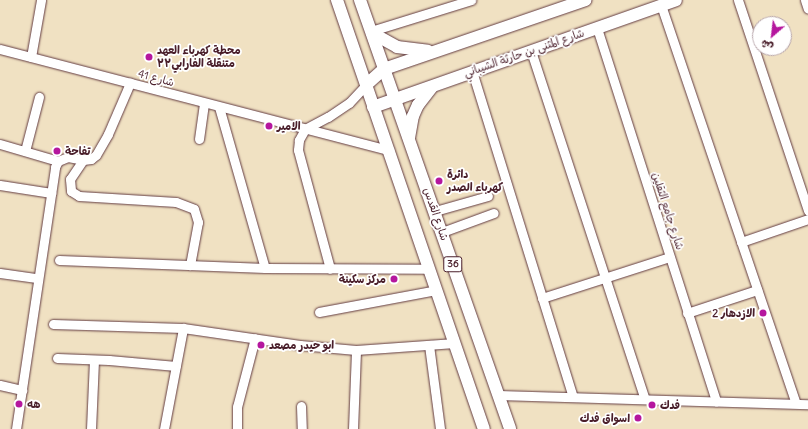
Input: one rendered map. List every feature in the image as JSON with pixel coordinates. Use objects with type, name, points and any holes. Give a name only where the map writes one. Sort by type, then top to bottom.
[{"type":"main road","name":"36","points":[[337,0],[484,429]]},
{"type":"main road","name":"شارع القدس","points":[[360,0],[510,429]]},
{"type":"main road","points":[[366,86],[384,69],[435,50],[585,0]]},
{"type":"main road","name":"شارع المثنى بن حارثة الشيباني","points":[[373,107],[676,0]]},
{"type":"main road","points":[[371,32],[397,46],[416,51],[435,50]]},
{"type":"main road","points":[[408,139],[413,116],[418,105],[433,86]]},
{"type":"street","points":[[31,57],[41,0]]},
{"type":"street","points":[[371,32],[471,0]]},
{"type":"street","points":[[738,0],[808,211]]},
{"type":"street","points":[[805,0],[808,10]]},
{"type":"street","points":[[661,5],[796,403]]},
{"type":"street","name":"شارع جامع الثقلين","points":[[597,28],[716,401]]},
{"type":"street","name":"شارع 41","points":[[0,49],[389,150]]},
{"type":"street","points":[[531,51],[645,399]]},
{"type":"street","points":[[472,72],[573,397]]},
{"type":"street","points":[[0,144],[58,161],[68,156],[83,160],[91,159],[96,155],[108,134],[130,83]]},
{"type":"street","points":[[330,269],[298,150],[298,140],[305,129],[328,117],[349,103],[366,86]]},
{"type":"street","points":[[25,151],[39,97]]},
{"type":"street","points":[[199,139],[204,102]]},
{"type":"street","points":[[219,107],[265,268]]},
{"type":"street","points":[[83,160],[70,180],[71,191],[79,196],[176,202],[194,209],[198,222],[190,266]]},
{"type":"street","points":[[16,429],[51,193],[58,161]]},
{"type":"street","points":[[0,185],[51,193]]},
{"type":"street","points":[[435,211],[488,196]]},
{"type":"street","points":[[442,232],[494,213]]},
{"type":"street","points":[[741,242],[808,220]]},
{"type":"street","points":[[542,298],[670,257]]},
{"type":"street","points":[[59,260],[265,268],[429,269]]},
{"type":"street","points":[[0,272],[38,278]]},
{"type":"street","points":[[319,312],[436,290]]},
{"type":"street","points":[[687,313],[757,290]]},
{"type":"street","points":[[53,324],[183,328],[300,345],[356,350],[455,344]]},
{"type":"street","points":[[164,429],[183,328]]},
{"type":"street","points":[[237,429],[237,407],[255,338]]},
{"type":"street","points":[[429,345],[440,429]]},
{"type":"street","points":[[353,429],[356,350]]},
{"type":"street","points":[[57,358],[109,360],[176,366]]},
{"type":"street","points":[[91,429],[94,360]]},
{"type":"street","points":[[0,385],[22,390]]},
{"type":"street","points":[[498,395],[796,403],[808,405]]},
{"type":"street","points":[[301,406],[302,429]]},
{"type":"place","name":"محطة كهرباء العهد متنقلة الفارابي٣٣","points":[[149,57]]},
{"type":"place","name":"الامير","points":[[269,126]]},
{"type":"place","name":"تفاحة","points":[[57,151]]},
{"type":"place","name":"دائرة كهرباء الصدر","points":[[439,181]]},
{"type":"place","name":"مركز سكينة","points":[[394,279]]},
{"type":"place","name":"الازدهار 2","points":[[763,313]]},
{"type":"place","name":"ابو حيدر مصعد","points":[[261,345]]},
{"type":"place","name":"هه","points":[[19,404]]},
{"type":"place","name":"فدك","points":[[652,405]]},
{"type":"place","name":"اسواق فدك","points":[[638,418]]}]
